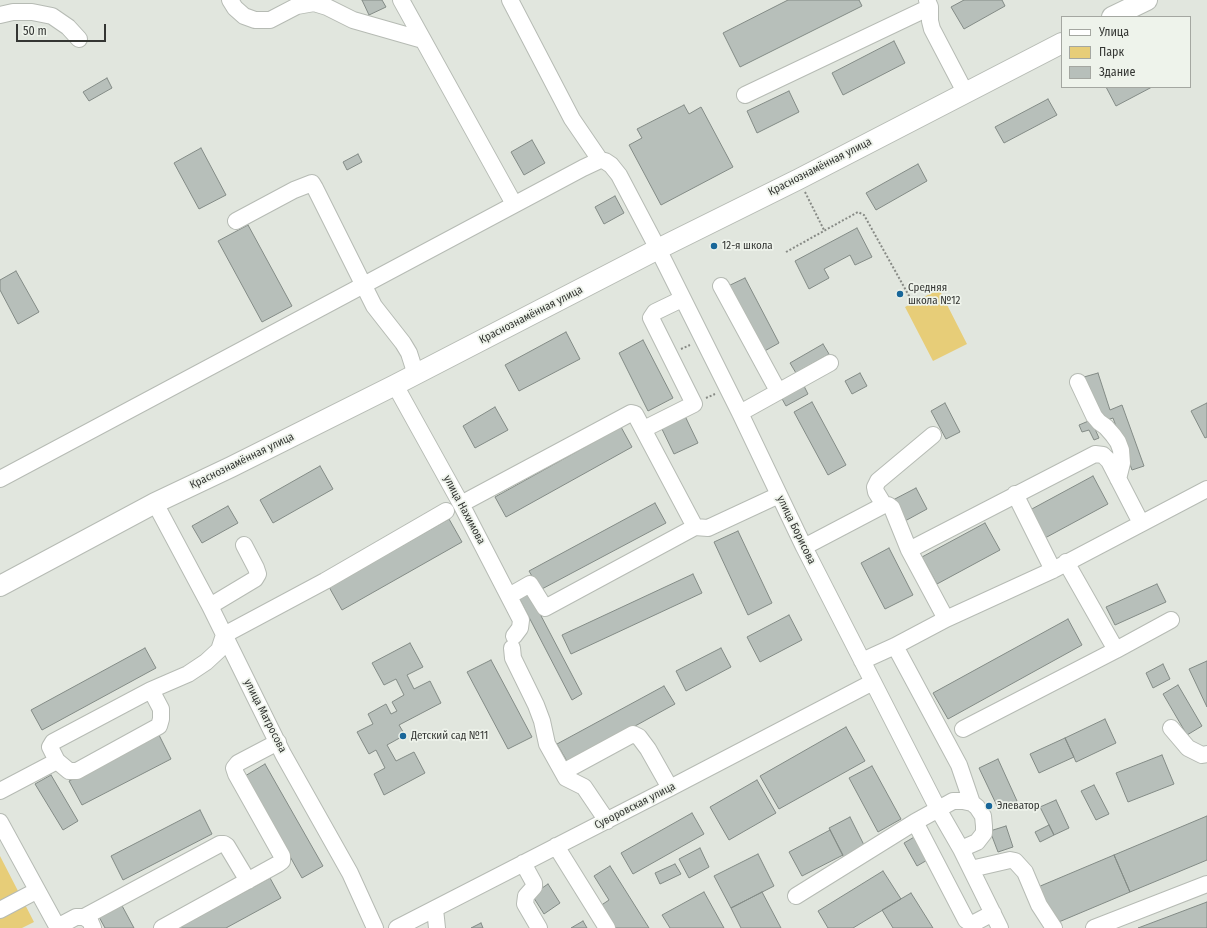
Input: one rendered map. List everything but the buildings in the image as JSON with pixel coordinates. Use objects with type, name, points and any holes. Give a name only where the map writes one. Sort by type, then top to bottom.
[{"type":"main road","points":[[1114,16],[1147,0]]},
{"type":"main road","name":"Краснознамённая улица","points":[[0,586],[155,503],[416,375],[658,249],[799,179],[1061,43]]},
{"type":"street","points":[[230,0],[235,8],[244,16],[255,20],[270,20],[297,6],[314,3],[327,7],[353,20],[423,40]]},
{"type":"street","points":[[401,0],[514,204]]},
{"type":"street","name":"улица Борисова","points":[[510,0],[572,119],[600,160],[611,165],[619,176],[658,249],[740,413],[804,547],[938,808],[961,849],[1000,928]]},
{"type":"street","points":[[745,95],[929,3],[932,29],[965,92]]},
{"type":"street","points":[[0,15],[13,12],[32,12],[52,16],[68,27],[79,39]]},
{"type":"street","points":[[0,479],[363,284],[600,160]]},
{"type":"street","points":[[236,221],[294,190],[312,183],[316,188],[374,306],[409,353],[416,375]]},
{"type":"street","points":[[721,286],[778,391]]},
{"type":"street","points":[[644,429],[694,404],[651,318],[655,312],[682,298]]},
{"type":"street","points":[[740,413],[830,363]]},
{"type":"street","points":[[1078,382],[1094,416],[1106,427],[1118,442],[1121,450],[1122,463],[1118,478]]},
{"type":"street","name":"улица Нахимова","points":[[395,385],[461,504],[521,620],[520,628],[513,642],[512,658],[538,710],[547,744],[566,778],[584,788],[607,821]]},
{"type":"street","points":[[461,504],[631,413],[636,414],[695,527]]},
{"type":"street","points":[[934,435],[878,481],[875,487],[876,492],[884,505],[892,508],[909,550],[946,619]]},
{"type":"street","points":[[909,550],[1095,454],[1103,455],[1107,458],[1141,523]]},
{"type":"street","points":[[862,661],[895,646],[946,619],[1060,566],[1207,489]]},
{"type":"street","points":[[1015,494],[1060,566],[1116,650]]},
{"type":"street","points":[[509,596],[530,584],[545,608],[695,527],[708,528],[779,495]]},
{"type":"street","name":"улица Матросова","points":[[155,503],[210,606],[278,742],[350,873],[375,928]]},
{"type":"street","points":[[804,547],[884,505]]},
{"type":"street","points":[[151,690],[161,709],[161,719],[158,726],[77,771],[69,771],[57,761],[50,747],[52,742],[151,690],[188,674],[206,662],[219,650],[224,635],[325,580],[446,511]]},
{"type":"street","points":[[210,606],[255,579],[258,574],[244,545]]},
{"type":"street","points":[[963,729],[1116,650],[1170,620]]},
{"type":"street","points":[[895,646],[959,765],[972,803],[983,816],[984,833],[976,842],[961,849]]},
{"type":"street","name":"Суворовская улица","points":[[397,928],[607,821],[873,682]]},
{"type":"street","points":[[1171,728],[1188,748],[1202,755],[1207,754]]},
{"type":"street","points":[[563,772],[633,734],[639,737],[648,749],[670,788]]},
{"type":"street","points":[[162,928],[282,861],[282,856],[234,768],[238,763],[278,742]]},
{"type":"street","points":[[0,791],[57,761]]},
{"type":"street","points":[[796,896],[938,808],[953,801],[972,803]]},
{"type":"street","points":[[0,822],[57,928],[76,918],[88,922],[220,844],[227,846],[248,881]]},
{"type":"street","points":[[915,822],[966,920],[974,923],[993,913]]},
{"type":"street","points":[[556,846],[607,928]]},
{"type":"street","points":[[971,869],[1010,860],[1015,861],[1025,872],[1039,905],[1054,928]]},
{"type":"street","points":[[523,863],[534,883],[534,887],[526,896],[525,904],[540,928]]},
{"type":"street","points":[[1094,928],[1207,884]]},
{"type":"street","points":[[0,910],[36,891]]},
{"type":"street","points":[[435,908],[437,928]]},
{"type":"path","points":[[799,179],[824,230]]},
{"type":"path","points":[[786,252],[858,212],[864,215],[913,303]]},
{"type":"path","points":[[669,356],[702,338]]},
{"type":"path","points":[[694,404],[727,388]]},
{"type":"green space","points":[[939,289],[967,344],[933,361],[905,307]]},
{"type":"green space","points":[[0,856],[34,922],[22,928],[0,928]]},
{"type":"place","name":"12-я школа","points":[[714,246]]},
{"type":"place","name":"Средняя школа №12","points":[[900,294]]},
{"type":"place","name":"Детский сад №11","points":[[403,736]]},
{"type":"place","name":"Элеватор","points":[[989,806]]}]
